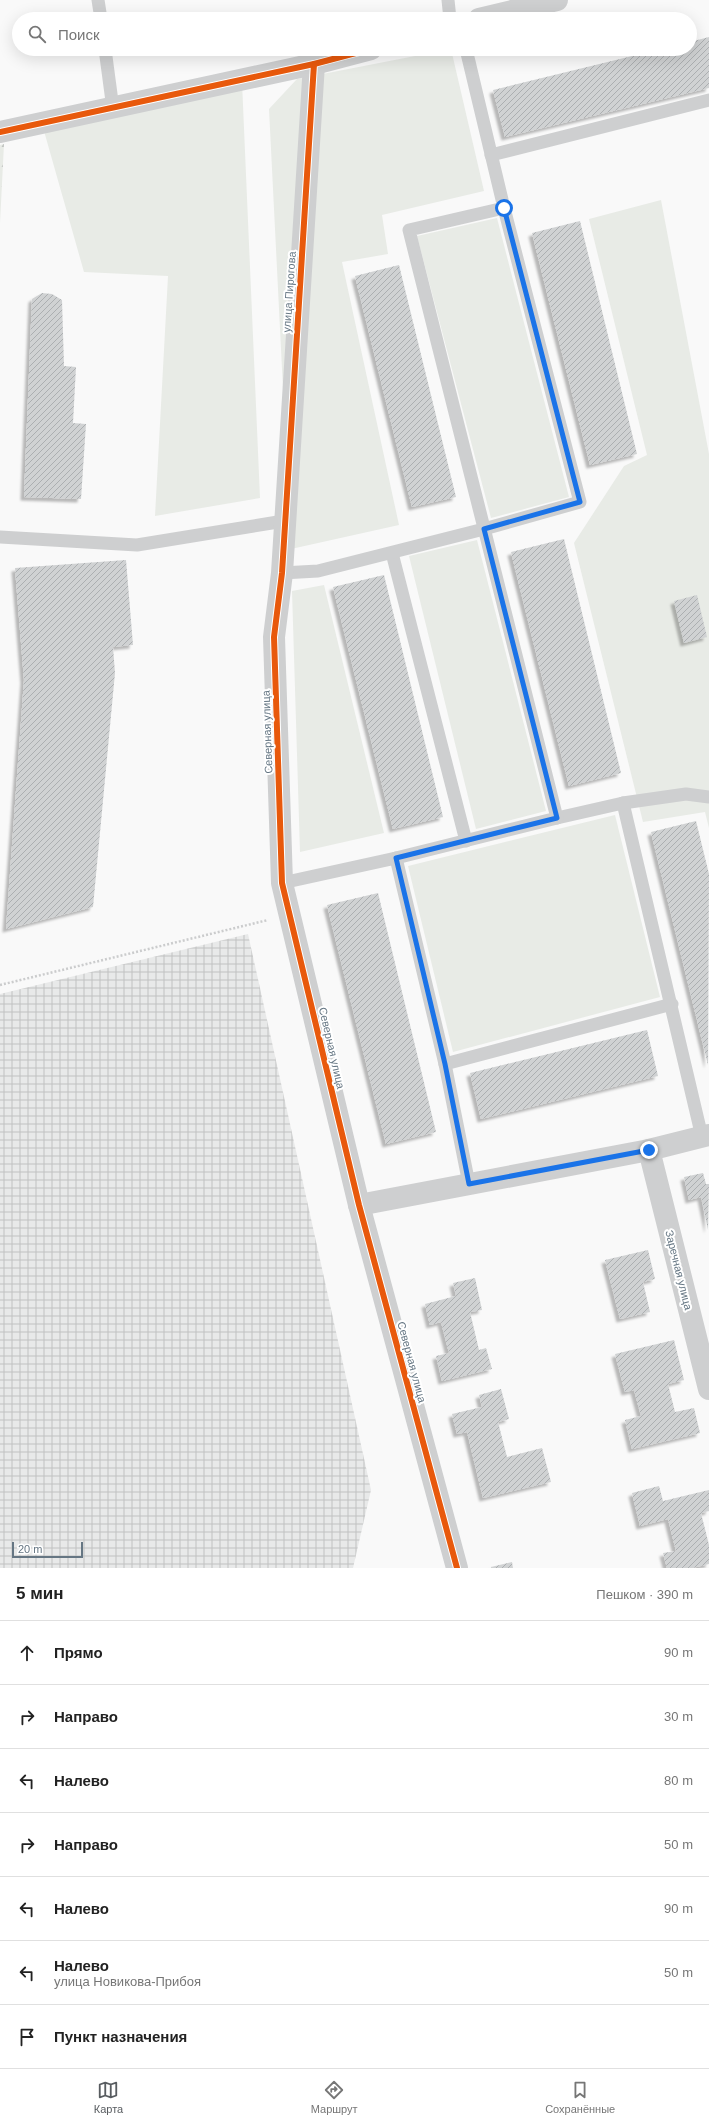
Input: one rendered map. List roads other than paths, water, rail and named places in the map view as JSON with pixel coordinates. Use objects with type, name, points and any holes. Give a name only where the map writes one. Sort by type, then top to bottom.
[{"type":"street","points":[[508,12],[557,0]]},
{"type":"street","points":[[0,132],[113,109],[344,56]]},
{"type":"street","name":"улица Пирогова","points":[[284,521],[314,64]]},
{"type":"street","name":"Северная улица","points":[[284,521],[282,573],[274,637],[282,883],[359,1205],[457,1568]]},
{"type":"street","points":[[359,1205],[649,1150],[706,1136]]},
{"type":"street","name":"Заречная улица","points":[[649,1150],[709,1390]]},
{"type":"lane","points":[[98,0],[100,12]]},
{"type":"lane","points":[[448,0],[449,12]]},
{"type":"lane","points":[[106,56],[113,109]]},
{"type":"lane","points":[[282,573],[318,571],[484,529],[580,502],[504,208],[468,56]]},
{"type":"lane","points":[[491,155],[709,100]]},
{"type":"lane","points":[[504,208],[409,230],[557,818]]},
{"type":"lane","points":[[0,537],[137,545],[284,521]]},
{"type":"lane","points":[[392,553],[466,841]]},
{"type":"lane","points":[[282,883],[396,858],[623,803],[686,794],[709,798]]},
{"type":"lane","points":[[623,803],[706,1136]]},
{"type":"lane","points":[[396,858],[445,1064],[469,1184]]},
{"type":"lane","points":[[445,1064],[672,1004]]}]
